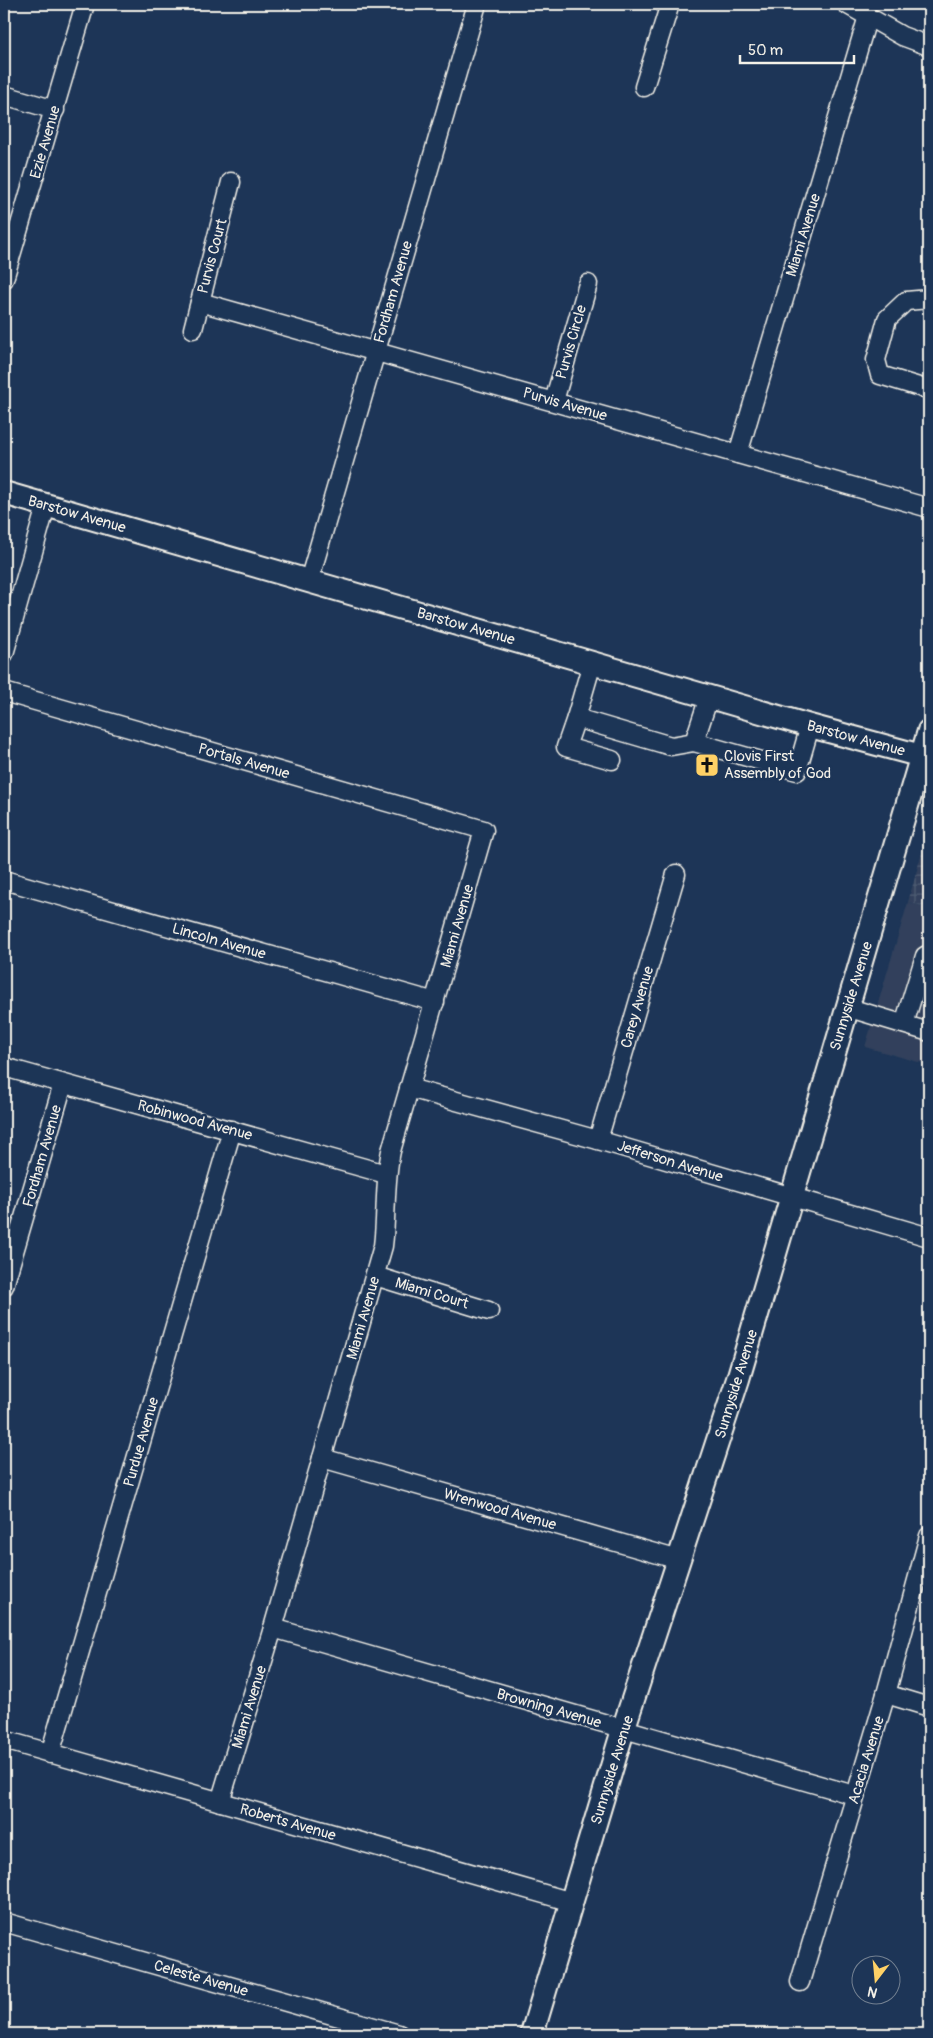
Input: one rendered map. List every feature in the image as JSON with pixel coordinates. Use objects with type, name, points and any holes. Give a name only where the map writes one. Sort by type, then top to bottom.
[{"type":"main road","name":"Barstow Avenue","points":[[4,493],[810,726],[926,757]]},
{"type":"main road","name":"Sunnyside Avenue","points":[[532,2034],[623,1730],[738,1379],[846,1007],[926,757],[929,731]]},
{"type":"street","name":"Ezie Avenue","points":[[4,280],[85,4]]},
{"type":"street","name":"Fordham Avenue","points":[[309,581],[477,4]]},
{"type":"street","points":[[644,87],[670,4]]},
{"type":"street","points":[[846,4],[902,36],[929,46]]},
{"type":"street","name":"Miami Avenue","points":[[738,454],[868,16]]},
{"type":"street","points":[[4,95],[55,110]]},
{"type":"street","name":"Purvis Court","points":[[193,329],[231,182]]},
{"type":"street","name":"Purvis Circle","points":[[554,401],[588,284]]},
{"type":"street","points":[[929,299],[906,301],[887,319],[876,360],[880,375],[929,390]]},
{"type":"street","name":"Purvis Avenue","points":[[200,302],[929,508]]},
{"type":"street","points":[[4,654],[46,506]]},
{"type":"street","points":[[592,663],[566,747],[612,760]]},
{"type":"street","name":"Portals Avenue","points":[[4,692],[484,830]]},
{"type":"street","points":[[694,742],[709,696]]},
{"type":"street","points":[[576,718],[671,746],[694,742],[797,770],[810,726]]},
{"type":"street","name":"Miami Avenue","points":[[220,1802],[273,1628],[383,1246],[387,1220],[386,1174],[390,1150],[484,830]]},
{"type":"street","name":"Carey Avenue","points":[[598,1140],[676,874]]},
{"type":"street","name":"Lincoln Avenue","points":[[4,880],[435,1002]]},
{"type":"street","points":[[904,1024],[923,986],[925,956],[929,954]]},
{"type":"street","points":[[846,1007],[929,1032]]},
{"type":"street","name":"Robinwood Avenue","points":[[4,1067],[386,1174]]},
{"type":"street","name":"Fordham Avenue","points":[[4,1286],[62,1084]]},
{"type":"street","name":"Jefferson Avenue","points":[[409,1088],[598,1140],[929,1237]]},
{"type":"street","name":"Purdue Avenue","points":[[50,1754],[232,1130]]},
{"type":"street","name":"Miami Court","points":[[374,1276],[489,1311]]},
{"type":"street","name":"Wrenwood Avenue","points":[[322,1458],[678,1560]]},
{"type":"street","name":"Acacia Avenue","points":[[800,1982],[886,1694],[929,1536]]},
{"type":"street","name":"Browning Avenue","points":[[273,1628],[854,1796]]},
{"type":"street","points":[[886,1694],[929,1707]]},
{"type":"street","name":"Roberts Avenue","points":[[4,1740],[572,1902]]},
{"type":"street","name":"Celeste Avenue","points":[[4,1922],[399,2034]]},
{"type":"shaded area","points":[[929,827],[929,908],[908,902]]},
{"type":"shaded area","points":[[908,902],[929,908],[929,1065],[865,1047]]},
{"type":"place","name":"Clovis First Assembly of God","points":[[707,765]]}]
